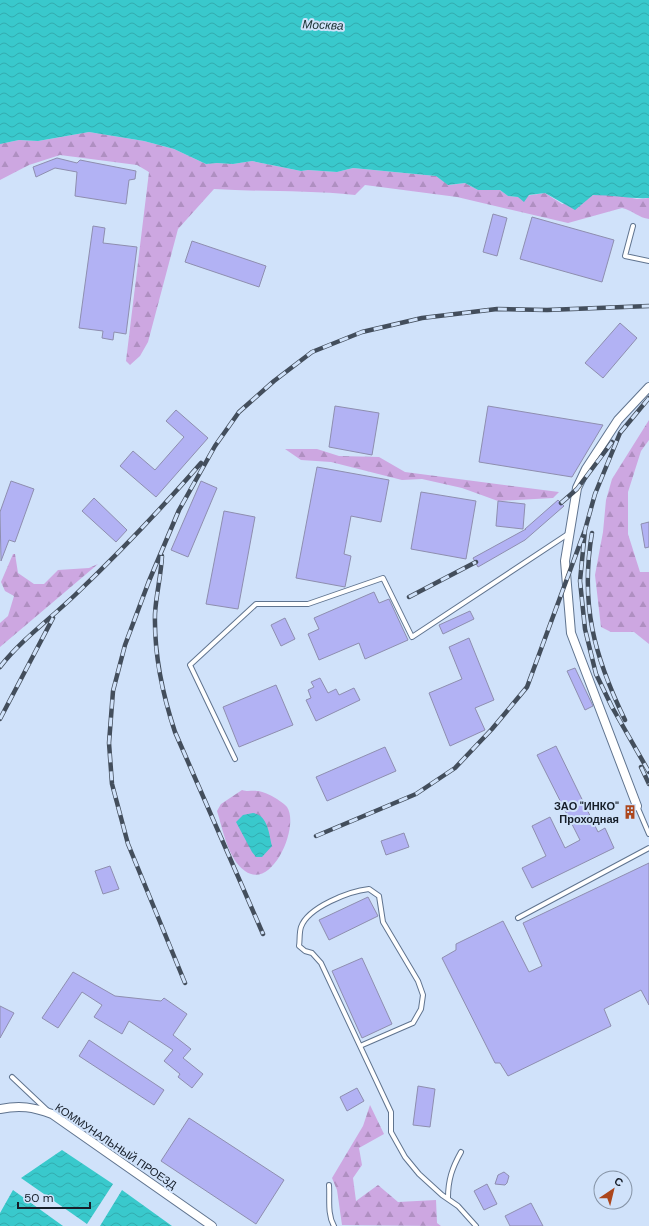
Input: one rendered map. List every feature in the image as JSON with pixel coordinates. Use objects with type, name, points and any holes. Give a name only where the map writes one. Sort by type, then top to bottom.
[{"type":"street","points":[[637,806],[571,633],[565,561],[568,534],[577,488],[586,469],[618,420],[649,387]]},
{"type":"street","name":"КОММУНАЛЬНЫЙ ПРОЕЗД","points":[[0,1109],[15,1106],[32,1107],[52,1114],[212,1226]]},
{"type":"lane","points":[[633,226],[625,256],[649,261]]},
{"type":"lane","points":[[235,759],[190,665],[256,604],[308,604],[383,578],[412,637],[568,534]]},
{"type":"lane","points":[[637,806],[649,834]]},
{"type":"lane","points":[[518,918],[649,848]]},
{"type":"lane","points":[[360,1046],[413,1023],[421,1010],[423,996],[418,981],[383,922],[379,896],[369,889],[359,890],[328,902],[312,913],[301,927],[300,946],[305,952],[312,953],[321,963],[391,1112],[391,1132],[405,1157],[419,1174],[448,1198],[476,1226]]},
{"type":"lane","points":[[12,1077],[52,1114]]},
{"type":"lane","points":[[448,1198],[448,1184],[451,1168],[461,1152]]},
{"type":"lane","points":[[329,1184],[329,1213],[334,1226]]},
{"type":"green space","points":[[89,132],[144,141],[174,149],[206,164],[233,164],[252,161],[301,171],[337,172],[353,168],[436,176],[449,185],[465,183],[478,190],[500,190],[508,196],[518,197],[545,193],[562,204],[582,203],[593,195],[618,195],[637,199],[649,198],[649,219],[622,208],[568,223],[457,197],[365,185],[355,195],[320,192],[214,189],[178,229],[148,342],[140,356],[130,365],[126,361],[149,172],[137,165],[60,155],[29,165],[0,180],[0,144],[19,140],[38,141]]},
{"type":"green space","points":[[649,420],[649,440],[641,451],[628,492],[628,534],[640,572],[649,572],[649,644],[634,632],[611,632],[601,627],[595,575],[603,532],[606,500],[612,479]]},
{"type":"green space","points":[[285,449],[317,449],[339,456],[379,457],[405,472],[559,492],[553,498],[498,501],[462,488],[422,479],[402,480],[331,462],[301,460]]},
{"type":"green space","points":[[13,554],[15,554],[18,573],[34,584],[44,584],[58,570],[89,568],[98,564],[0,647],[0,623],[8,616],[14,596],[5,591],[1,582]]},
{"type":"green space","points":[[242,790],[260,791],[273,797],[287,807],[290,816],[290,828],[287,841],[281,854],[274,865],[265,872],[255,875],[245,871],[234,859],[227,844],[217,811],[221,804]]},
{"type":"green space","points":[[370,1105],[384,1134],[359,1148],[362,1165],[353,1178],[356,1201],[378,1185],[398,1202],[436,1200],[437,1223],[441,1226],[342,1225],[337,1190],[332,1178],[363,1126]]},
{"type":"water","name":"Москва","points":[[0,0],[649,0],[649,198],[593,195],[575,210],[545,193],[529,195],[524,202],[518,197],[508,196],[500,190],[478,190],[465,183],[448,185],[436,176],[353,168],[337,172],[301,171],[252,161],[233,164],[206,164],[174,149],[144,141],[89,132],[38,141],[19,140],[0,144]]},
{"type":"water","points":[[253,813],[262,817],[269,831],[272,846],[262,857],[256,857],[252,852],[236,822],[243,815]]},
{"type":"water","points":[[62,1150],[113,1184],[87,1224],[21,1178]]},
{"type":"water","points":[[13,1190],[63,1226],[0,1226],[0,1213]]},
{"type":"water","points":[[122,1190],[172,1226],[100,1226]]},
{"type":"building","points":[[57,158],[77,163],[80,160],[136,171],[135,179],[129,180],[126,204],[75,196],[77,172],[55,168],[36,177],[33,167]]},
{"type":"building","points":[[493,214],[507,218],[497,256],[483,252]]},
{"type":"building","points":[[532,217],[614,240],[602,282],[520,259]]},
{"type":"building","points":[[93,226],[105,228],[103,243],[137,247],[126,334],[114,332],[113,340],[102,338],[103,331],[79,328]]},
{"type":"building","points":[[192,241],[266,266],[259,287],[185,262]]},
{"type":"building","points":[[620,323],[637,338],[603,378],[585,363]]},
{"type":"building","points":[[335,406],[379,413],[372,455],[329,447]]},
{"type":"building","points":[[488,406],[603,425],[572,477],[479,462]]},
{"type":"building","points":[[176,410],[208,438],[156,497],[120,466],[133,451],[155,470],[184,437],[166,421]]},
{"type":"building","points":[[317,467],[389,480],[381,522],[351,516],[344,554],[351,556],[345,587],[296,578]]},
{"type":"building","points":[[11,481],[34,489],[15,542],[9,540],[1,561],[0,512]]},
{"type":"building","points":[[201,481],[217,488],[188,557],[171,550]]},
{"type":"building","points":[[421,492],[476,501],[466,559],[411,549]]},
{"type":"building","points":[[94,498],[127,530],[116,542],[82,511]]},
{"type":"building","points":[[558,500],[564,506],[525,540],[478,567],[473,558],[526,529]]},
{"type":"building","points":[[498,501],[525,504],[523,529],[496,526]]},
{"type":"building","points":[[224,511],[255,517],[238,609],[206,604]]},
{"type":"building","points":[[649,522],[649,547],[645,548],[641,524]]},
{"type":"building","points":[[374,592],[379,603],[389,599],[408,640],[365,659],[359,643],[319,660],[308,634],[319,629],[314,618]]},
{"type":"building","points":[[470,611],[474,619],[443,634],[439,625]]},
{"type":"building","points":[[285,618],[295,639],[281,646],[271,625]]},
{"type":"building","points":[[469,638],[494,700],[475,708],[485,730],[450,746],[429,693],[462,679],[449,647]]},
{"type":"building","points":[[575,668],[593,706],[585,710],[567,671]]},
{"type":"building","points":[[320,678],[328,693],[336,689],[339,695],[354,688],[360,700],[316,721],[306,700],[311,698],[308,690],[314,687],[311,682]]},
{"type":"building","points":[[276,685],[293,725],[239,747],[223,707]]},
{"type":"building","points":[[556,746],[598,832],[605,828],[614,848],[532,888],[522,868],[546,856],[532,826],[550,817],[565,848],[580,840],[537,755]]},
{"type":"building","points":[[385,747],[396,771],[327,801],[316,777]]},
{"type":"building","points":[[404,833],[409,847],[386,855],[381,841]]},
{"type":"building","points":[[649,863],[649,1005],[641,990],[604,1009],[611,1026],[508,1076],[500,1063],[495,1063],[442,958],[456,950],[456,944],[503,921],[529,972],[542,966],[523,923]]},
{"type":"building","points":[[110,866],[119,889],[103,894],[95,871]]},
{"type":"building","points":[[368,897],[378,916],[329,940],[319,920]]},
{"type":"building","points":[[362,958],[392,1024],[362,1038],[332,971]]},
{"type":"building","points":[[73,972],[115,996],[161,1001],[164,998],[187,1014],[173,1035],[191,1049],[183,1058],[203,1074],[192,1088],[178,1077],[180,1074],[164,1061],[173,1050],[129,1021],[122,1034],[94,1017],[102,1005],[82,992],[58,1028],[42,1018]]},
{"type":"building","points":[[0,1006],[14,1013],[0,1038]]},
{"type":"building","points":[[89,1040],[164,1090],[154,1105],[79,1056]]},
{"type":"building","points":[[418,1086],[435,1089],[430,1127],[413,1125]]},
{"type":"building","points":[[357,1088],[364,1101],[347,1111],[340,1097]]},
{"type":"building","points":[[189,1118],[284,1180],[256,1224],[161,1161]]},
{"type":"building","points":[[504,1172],[509,1176],[507,1183],[505,1185],[495,1184],[498,1175]]},
{"type":"building","points":[[487,1184],[497,1204],[484,1210],[474,1191]]},
{"type":"building","points":[[531,1203],[543,1226],[510,1226],[505,1216]]},
{"type":"railway","points":[[185,983],[128,844],[112,784],[109,743],[113,691],[125,645],[149,581],[179,510],[215,446],[239,412],[274,381],[312,352],[362,332],[422,318],[497,309],[547,310],[649,306]]},
{"type":"railway","points":[[649,398],[620,433],[595,494],[585,530],[580,581],[585,629],[596,674],[612,707],[649,772]]},
{"type":"railway","points":[[561,503],[577,489],[612,442]]},
{"type":"railway","points":[[0,667],[26,639],[75,595],[124,547],[201,463]]},
{"type":"railway","points":[[316,836],[416,794],[455,768],[492,729],[527,687],[585,530]]},
{"type":"railway","points":[[592,533],[588,583],[592,629],[605,674],[625,720]]},
{"type":"railway","points":[[162,556],[155,614],[155,629],[157,659],[166,703],[175,732],[263,934]]},
{"type":"railway","points":[[409,597],[476,562]]},
{"type":"railway","points":[[0,719],[53,618]]},
{"type":"railway","points":[[641,767],[649,784]]},
{"type":"place","name":"ЗАО \"ИНКО\" Проходная","points":[[630,812]]}]
